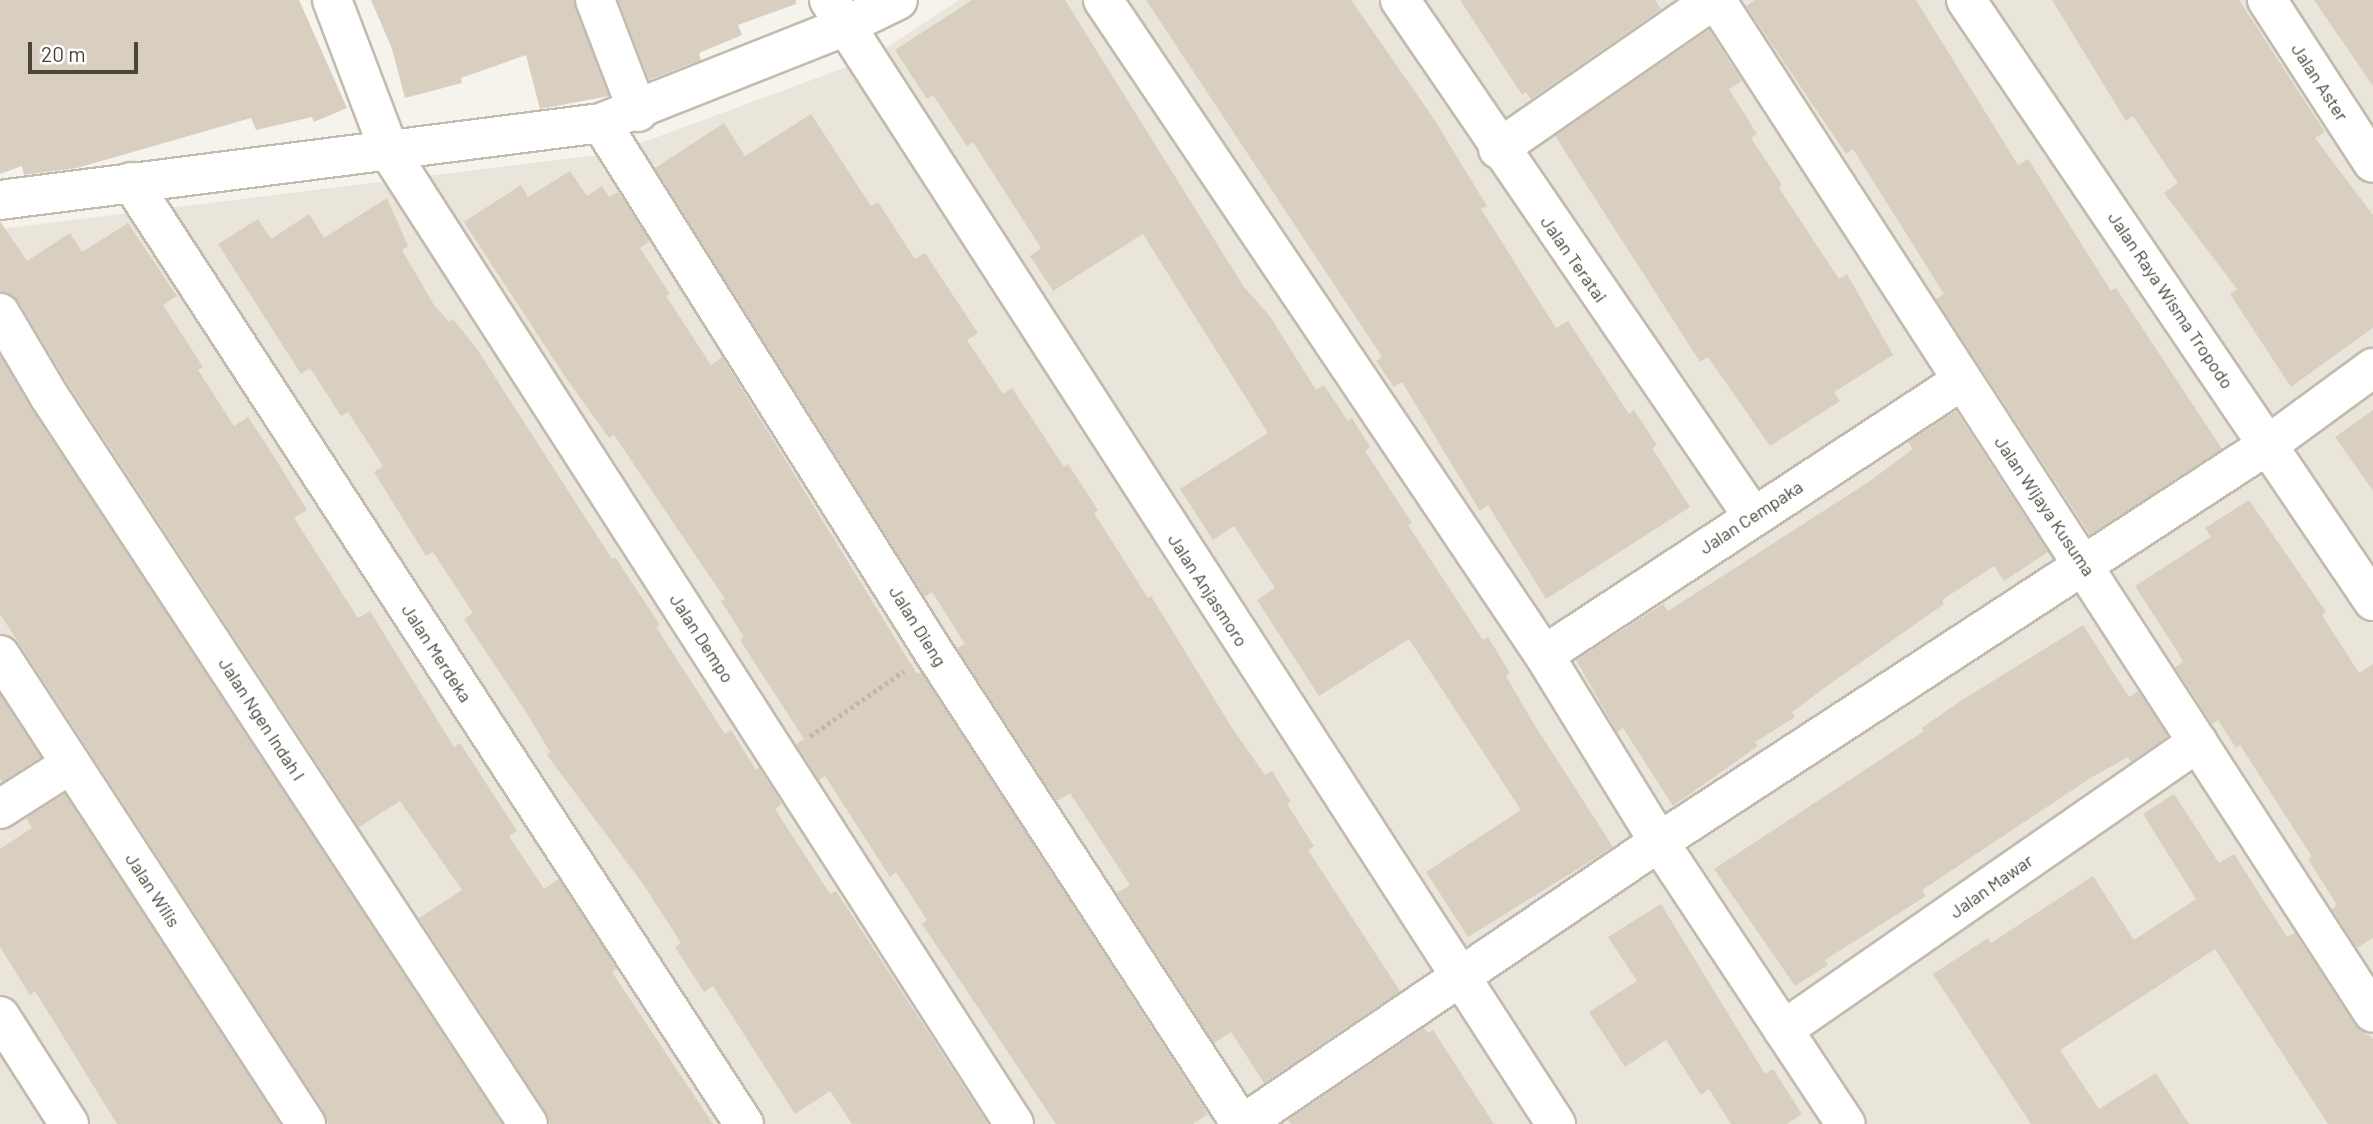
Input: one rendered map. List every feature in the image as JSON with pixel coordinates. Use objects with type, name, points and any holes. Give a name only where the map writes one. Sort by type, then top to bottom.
[{"type":"street","name":"Jalan Dempo","points":[[332,0],[390,153],[1014,1124]]},
{"type":"street","points":[[595,0],[638,112]]},
{"type":"street","points":[[0,200],[131,182],[390,153],[601,123],[638,112],[844,27],[898,0]]},
{"type":"street","points":[[1103,0],[1544,655],[1658,842],[1846,1124]]},
{"type":"street","name":"Jalan Teratai","points":[[1400,0],[1498,149],[1752,515]]},
{"type":"street","points":[[1498,149],[1715,0]]},
{"type":"street","name":"Jalan Wijaya Kusuma","points":[[1715,0],[1960,383],[2084,561],[2373,1013]]},
{"type":"street","name":"Jalan Raya Wisma Tropodo","points":[[1966,0],[2373,601]]},
{"type":"street","name":"Jalan Aster","points":[[2267,0],[2373,163]]},
{"type":"street","name":"Jalan Anjasmoro","points":[[844,27],[1459,980],[1556,1124]]},
{"type":"street","name":"Jalan Dieng","points":[[601,123],[933,651],[1242,1124]]},
{"type":"street","name":"Jalan Merdeka","points":[[131,182],[744,1124]]},
{"type":"street","name":"Jalan Ngen Indah I","points":[[0,313],[49,396],[528,1124]]},
{"type":"street","points":[[1242,1124],[1459,980],[1658,842],[2084,561],[2269,444],[2373,368]]},
{"type":"street","name":"Jalan Cempaka","points":[[1544,655],[1752,515],[1960,383]]},
{"type":"street","name":"Jalan Wilis","points":[[0,655],[306,1124]]},
{"type":"street","name":"Jalan Mawar","points":[[1783,1030],[2198,742]]},
{"type":"street","points":[[0,809],[71,764]]},
{"type":"street","points":[[0,1016],[69,1124]]},
{"type":"path","points":[[779,758],[933,651]]},
{"type":"shaded area","points":[[959,0],[2373,0],[2373,1124],[0,1124],[0,229],[614,153],[871,58]]},
{"type":"building","points":[[0,0],[299,0],[347,108],[314,122],[312,117],[256,130],[251,118],[77,168],[24,175],[22,166],[0,174]]},
{"type":"building","points":[[371,0],[574,0],[609,96],[540,109],[526,55],[461,78],[462,83],[405,98],[392,49]]},
{"type":"building","points":[[618,0],[796,0],[796,4],[738,25],[742,35],[699,53],[701,60],[649,80]]},
{"type":"building","points":[[972,0],[1065,0],[1244,287],[1269,315],[1316,390],[1324,385],[1348,421],[1352,418],[1370,447],[1365,451],[1412,523],[1408,525],[1483,640],[1488,637],[1510,673],[1506,676],[1532,721],[1613,847],[1468,937],[1426,872],[1521,810],[1409,639],[1319,696],[1257,600],[1275,588],[1234,526],[1213,540],[1180,489],[1268,433],[1143,234],[1053,291],[1030,256],[1041,248],[973,142],[967,146],[933,95],[927,99],[895,50]]},
{"type":"building","points":[[1146,0],[1351,0],[1432,116],[1487,206],[1481,209],[1556,328],[1568,321],[1629,414],[1634,410],[1657,445],[1652,448],[1690,507],[1546,599],[1488,505],[1480,511],[1402,382],[1394,387],[1376,361],[1382,357]]},
{"type":"building","points":[[1460,0],[1655,0],[1661,9],[1531,99],[1526,92],[1522,95]]},
{"type":"building","points":[[1755,0],[1916,0],[2018,165],[2028,159],[2111,291],[2116,288],[2222,449],[2090,535],[1936,299],[1944,294],[1853,149],[1846,154],[1746,6]]},
{"type":"building","points":[[2052,0],[2239,0],[2325,132],[2315,138],[2373,215],[2373,328],[2291,387],[2230,294],[2237,289],[2164,193],[2178,183],[2133,116],[2126,121]]},
{"type":"building","points":[[2314,0],[2373,0],[2373,86]]},
{"type":"building","points":[[1709,30],[1742,81],[1729,89],[1757,134],[1751,138],[1782,185],[1779,188],[1839,279],[1847,274],[1893,355],[1834,392],[1840,401],[1770,446],[1708,357],[1700,362],[1555,136]]},
{"type":"building","points":[[811,114],[871,206],[878,202],[915,259],[925,253],[978,333],[967,340],[1003,394],[1012,388],[1064,467],[1068,464],[1098,510],[1094,513],[1148,598],[1151,596],[1232,728],[1265,775],[1272,771],[1291,802],[1287,804],[1314,846],[1308,850],[1400,991],[1264,1083],[1231,1032],[1214,1043],[1117,893],[1130,885],[1070,793],[1057,801],[957,648],[965,644],[932,592],[925,597],[655,168],[724,123],[745,156]]},
{"type":"building","points":[[570,171],[587,196],[602,186],[609,197],[618,192],[650,241],[640,248],[670,294],[666,296],[711,365],[722,357],[917,674],[921,672],[1208,1114],[1193,1124],[1056,1124],[922,924],[927,920],[896,872],[890,877],[825,776],[819,780],[796,744],[804,739],[740,640],[744,637],[721,601],[725,599],[614,435],[609,438],[564,375],[464,222],[521,185],[528,197]]},
{"type":"building","points":[[387,198],[408,246],[402,250],[434,305],[449,322],[453,319],[477,349],[612,559],[615,557],[660,625],[656,627],[725,734],[731,730],[756,770],[759,768],[782,804],[775,809],[830,894],[836,891],[988,1124],[852,1124],[830,1091],[795,1114],[713,986],[704,992],[675,947],[681,943],[643,884],[547,755],[550,752],[526,712],[464,619],[473,613],[433,552],[426,556],[374,472],[383,466],[348,412],[341,416],[310,368],[301,374],[218,244],[258,219],[271,239],[309,214],[324,238]]},
{"type":"building","points":[[0,221],[27,261],[70,233],[82,252],[128,223],[177,296],[163,305],[203,367],[198,370],[234,426],[248,417],[275,458],[307,510],[294,518],[358,618],[370,611],[454,747],[460,743],[517,831],[509,836],[544,889],[559,879],[617,968],[612,972],[713,1124],[550,1124],[546,1112],[419,918],[462,890],[400,801],[359,827],[68,384],[19,302],[0,291]]},
{"type":"building","points":[[0,356],[31,408],[502,1124],[328,1124],[324,1112],[0,614]]},
{"type":"building","points":[[2373,410],[2373,491],[2335,437]]},
{"type":"building","points":[[1956,411],[2048,552],[2004,581],[1994,566],[1942,600],[1944,604],[1792,712],[1795,717],[1755,742],[1758,746],[1673,806],[1623,728],[1617,732],[1576,660],[1663,604],[1668,611],[1870,481],[1913,449],[1908,442]]},
{"type":"building","points":[[2249,500],[2326,612],[2322,615],[2359,673],[2373,664],[2373,938],[2357,948],[2332,909],[2337,905],[2308,859],[2312,857],[2240,745],[2236,748],[2218,720],[2212,724],[2175,667],[2183,662],[2177,651],[2135,586],[2211,537],[2205,528]]},
{"type":"building","points":[[2083,625],[2129,697],[2138,691],[2168,736],[2131,762],[2128,757],[2092,777],[1922,890],[1926,896],[1825,960],[1828,965],[1795,986],[1714,869],[1924,731],[1922,728],[1959,702]]},
{"type":"building","points":[[0,695],[41,757],[2,782],[0,778]]},
{"type":"building","points":[[65,794],[280,1124],[117,1124],[35,991],[30,995],[0,947],[0,849],[32,828],[26,818]]},
{"type":"building","points":[[2174,794],[2219,863],[2234,854],[2287,937],[2295,933],[2355,1025],[2373,1039],[2373,1124],[2328,1124],[2215,949],[2060,1050],[2099,1109],[2156,1073],[2189,1124],[2031,1124],[1933,974],[1988,938],[1991,943],[2093,876],[2134,940],[2196,899],[2143,814]]},
{"type":"building","points":[[1661,904],[1765,1074],[1773,1069],[1802,1114],[1787,1124],[1731,1124],[1709,1089],[1701,1095],[1666,1040],[1625,1067],[1589,1012],[1637,981],[1608,937]]},
{"type":"building","points":[[1424,1028],[1428,1033],[1433,1030],[1494,1124],[1291,1124],[1288,1120]]}]
